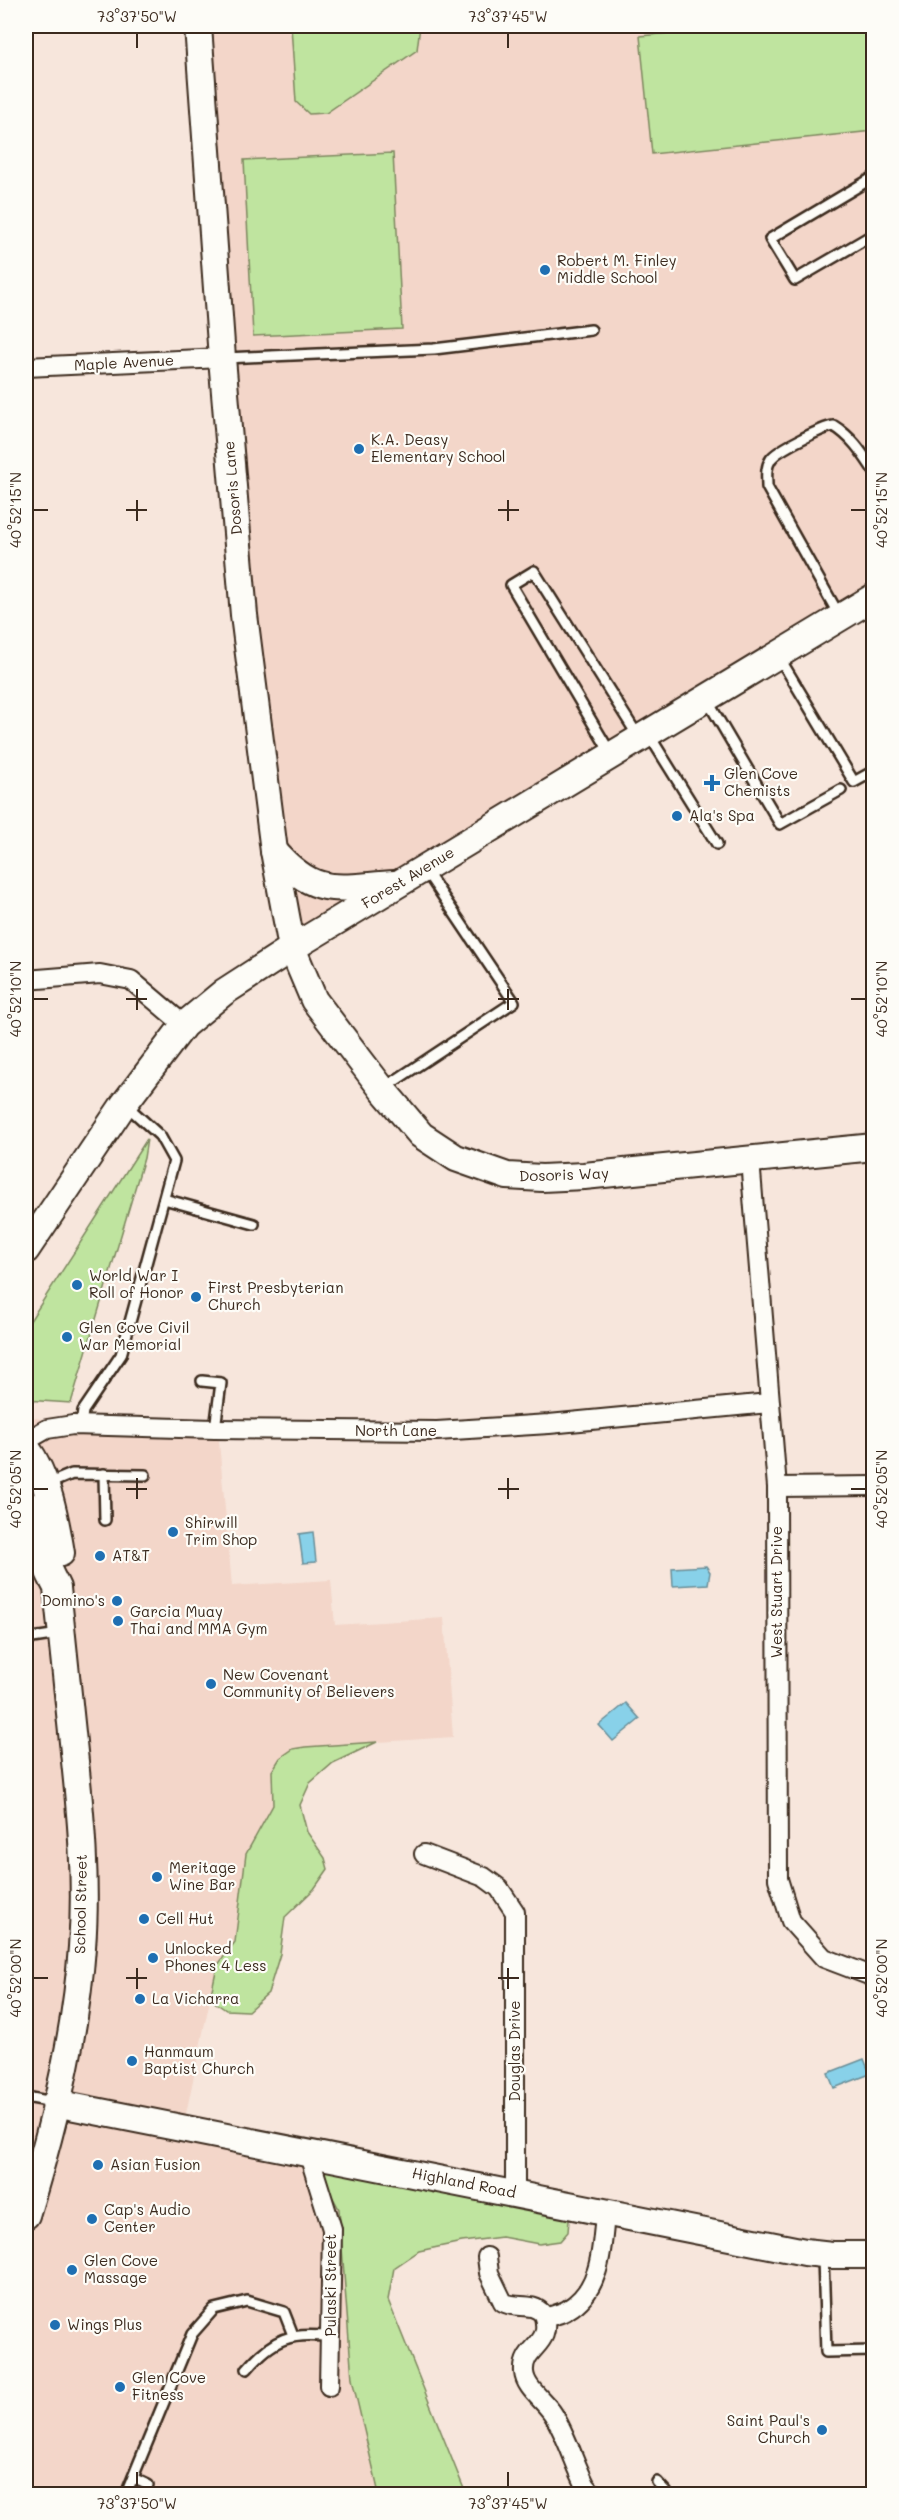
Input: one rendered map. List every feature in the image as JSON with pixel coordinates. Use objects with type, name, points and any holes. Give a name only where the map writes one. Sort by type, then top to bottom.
[{"type":"street","name":"Dosoris Lane","points":[[198,26],[222,358],[244,615],[274,851],[292,948]]},
{"type":"street","name":"Maple Avenue","points":[[26,368],[222,358]]},
{"type":"street","name":"Forest Avenue","points":[[26,1250],[124,1104],[184,1025],[224,992],[292,948],[873,597]]},
{"type":"street","points":[[274,851],[308,882],[330,888],[399,884]]},
{"type":"street","name":"Dosoris Way","points":[[292,948],[314,1000],[382,1089],[421,1135],[456,1158],[507,1176],[542,1178],[584,1176],[873,1147]]},
{"type":"street","points":[[26,980],[100,974],[130,980],[184,1025]]},
{"type":"street","name":"West Stuart Drive","points":[[750,1160],[777,1488],[777,1879],[791,1921],[824,1958],[873,1977]]},
{"type":"street","name":"North Lane","points":[[26,1441],[47,1429],[81,1425],[437,1431],[549,1424],[770,1403]]},
{"type":"street","name":"School Street","points":[[26,1447],[46,1485],[57,1528],[63,1569],[57,1588]]},
{"type":"street","points":[[777,1488],[873,1486]]},
{"type":"street","name":"School Street","points":[[26,1504],[42,1534],[47,1568],[57,1588],[76,1771],[84,1880],[82,1948],[75,2004],[55,2103],[26,2215]]},
{"type":"street","name":"Douglas Drive","points":[[424,1854],[484,1878],[499,1888],[515,1912],[515,2193]]},
{"type":"street","name":"Highland Road","points":[[55,2103],[823,2254],[873,2255]]},
{"type":"street","name":"Pulaski Street","points":[[308,2152],[332,2229],[329,2386]]},
{"type":"street","points":[[544,2318],[567,2311],[579,2301],[593,2283],[601,2257],[605,2212]]},
{"type":"street","points":[[487,2257],[489,2274],[502,2302],[514,2306],[537,2307],[544,2318],[544,2337],[526,2359],[524,2375],[553,2413],[586,2486],[593,2494]]},
{"type":"lane","points":[[873,177],[770,238],[795,280],[873,234]]},
{"type":"lane","points":[[222,358],[434,349],[591,330]]},
{"type":"lane","points":[[840,617],[767,487],[766,468],[772,457],[823,428],[834,426],[845,433],[856,445],[873,471]]},
{"type":"lane","points":[[612,755],[511,585],[534,571],[717,844]]},
{"type":"lane","points":[[777,655],[854,782],[873,771]]},
{"type":"lane","points":[[706,698],[780,824],[842,790]]},
{"type":"lane","points":[[382,1089],[514,1002],[424,869]]},
{"type":"lane","points":[[81,1425],[83,1411],[121,1355],[174,1161],[160,1136],[124,1104]]},
{"type":"lane","points":[[164,1199],[254,1224]]},
{"type":"lane","points":[[202,1381],[221,1383],[215,1429]]},
{"type":"lane","points":[[46,1485],[72,1474],[145,1475]]},
{"type":"lane","points":[[104,1474],[105,1520]]},
{"type":"lane","points":[[26,1639],[62,1633]]},
{"type":"lane","points":[[26,2097],[55,2103]]},
{"type":"lane","points":[[823,2254],[826,2352],[873,2351]]},
{"type":"lane","points":[[126,2494],[192,2334],[214,2309],[247,2301],[284,2312],[293,2335]]},
{"type":"lane","points":[[247,2369],[262,2351],[293,2335],[331,2337]]},
{"type":"lane","points":[[134,2478],[148,2485]]},
{"type":"lane","points":[[657,2482],[668,2494]]},
{"type":"shaded area","name":"Robert M. Finley Middle School","points":[[198,26],[873,26],[873,597],[292,948],[236,514]]},
{"type":"shaded area","points":[[26,1416],[73,1425],[218,1431],[232,1586],[331,1580],[335,1625],[444,1618],[453,1737],[305,1747],[271,1781],[273,1805],[246,1854],[235,1942],[217,1966],[183,2128],[308,2152],[339,2209],[352,2379],[379,2494],[26,2494]]},
{"type":"green space","points":[[291,26],[420,26],[417,50],[326,113],[309,114],[296,102]]},
{"type":"green space","points":[[743,26],[873,26],[873,131],[652,154],[640,36]]},
{"type":"green space","points":[[393,153],[402,329],[253,336],[244,160]]},
{"type":"green space","points":[[147,1139],[144,1158],[71,1403],[26,1400],[26,1327]]},
{"type":"green space","points":[[377,1742],[333,1763],[310,1783],[300,1805],[307,1832],[325,1858],[328,1869],[314,1889],[285,1917],[280,1954],[268,1993],[248,2011],[226,2010],[210,1999],[217,1966],[235,1942],[246,1854],[273,1805],[272,1771],[280,1758],[293,1749]]},
{"type":"green space","points":[[308,2152],[557,2210],[569,2220],[568,2232],[560,2241],[539,2244],[502,2237],[462,2242],[419,2251],[394,2268],[388,2300],[466,2494],[379,2494],[352,2379],[339,2209]]},
{"type":"water","points":[[313,1532],[316,1562],[303,1563],[299,1534]]},
{"type":"water","points":[[706,1566],[710,1572],[708,1584],[673,1586],[672,1568]]},
{"type":"water","points":[[626,1703],[640,1719],[613,1741],[599,1725]]},
{"type":"water","points":[[864,2059],[870,2074],[834,2088],[828,2073]]},
{"type":"place","name":"Robert M. Finley Middle School","points":[[545,270]]},
{"type":"place","name":"K.A. Deasy Elementary School","points":[[359,449]]},
{"type":"place","name":"Glen Cove Chemists","points":[[712,783]]},
{"type":"place","name":"Ala's Spa","points":[[677,816]]},
{"type":"place","name":"World War I Roll of Honor","points":[[77,1285]]},
{"type":"place","name":"First Presbyterian Church","points":[[196,1297]]},
{"type":"place","name":"Glen Cove Civil War Memorial","points":[[67,1337]]},
{"type":"place","name":"Shirwill Trim Shop","points":[[173,1532]]},
{"type":"place","name":"AT&T","points":[[100,1556]]},
{"type":"place","name":"Domino's","points":[[117,1601]]},
{"type":"place","name":"Garcia Muay Thai and MMA Gym","points":[[118,1621]]},
{"type":"place","name":"New Covenant Community of Believers","points":[[211,1684]]},
{"type":"place","name":"Meritage Wine Bar","points":[[157,1877]]},
{"type":"place","name":"Cell Hut","points":[[144,1919]]},
{"type":"place","name":"Unlocked Phones 4 Less","points":[[153,1958]]},
{"type":"place","name":"La Vicharra","points":[[140,1999]]},
{"type":"place","name":"Hanmaum Baptist Church","points":[[132,2061]]},
{"type":"place","name":"Asian Fusion","points":[[98,2165]]},
{"type":"place","name":"Cap's Audio Center","points":[[92,2219]]},
{"type":"place","name":"Glen Cove Massage","points":[[72,2270]]},
{"type":"place","name":"Wings Plus","points":[[55,2325]]},
{"type":"place","name":"Glen Cove Fitness","points":[[120,2387]]},
{"type":"place","name":"Saint Paul's Church","points":[[822,2430]]}]
